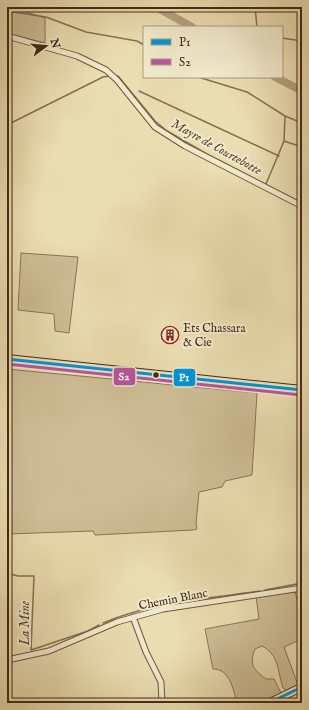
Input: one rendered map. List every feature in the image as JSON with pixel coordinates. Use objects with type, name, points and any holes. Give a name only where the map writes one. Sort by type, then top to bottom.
[{"type":"main road","points":[[7,359],[302,390]]},
{"type":"street","points":[[7,36],[77,56],[106,70],[155,127],[185,146],[302,206]]},
{"type":"street","name":"Chemin Blanc","points":[[7,660],[48,650],[133,617],[177,606],[302,588]]},
{"type":"street","points":[[133,617],[146,652],[161,682],[162,701]]},
{"type":"street","points":[[269,703],[302,687]]},
{"type":"shaded area","points":[[7,7],[20,7],[20,10],[45,18],[45,43],[7,33]]},
{"type":"shaded area","points":[[21,253],[78,257],[69,333],[55,331],[54,314],[18,310]]},
{"type":"shaded area","points":[[7,369],[257,393],[252,475],[225,481],[222,487],[199,492],[196,523],[197,529],[193,530],[95,535],[93,531],[7,534],[7,487],[9,486],[11,434],[7,433]]},
{"type":"shaded area","points":[[295,592],[302,616],[302,639],[284,647],[298,685],[287,691],[283,688],[275,659],[268,650],[262,646],[255,649],[252,659],[253,666],[266,679],[274,679],[281,693],[261,703],[237,703],[232,686],[227,676],[219,670],[213,669],[205,629],[259,619],[256,596]]},
{"type":"waterway","points":[[156,7],[190,26]]},
{"type":"waterway","points":[[255,7],[257,26]]},
{"type":"waterway","points":[[7,11],[46,17],[86,32],[137,41],[143,44]]},
{"type":"waterway","points":[[283,38],[302,41]]},
{"type":"waterway","name":"Mayre de Courtebotte","points":[[7,125],[103,77],[110,76]]},
{"type":"waterway","name":"Mayre de Courtebotte","points":[[115,76],[118,76],[155,121],[167,131],[207,154],[302,203]]},
{"type":"waterway","points":[[201,78],[247,92],[285,116],[302,123]]},
{"type":"waterway","points":[[277,78],[302,91]]},
{"type":"waterway","points":[[139,91],[279,156]]},
{"type":"waterway","points":[[266,184],[284,141],[285,116]]},
{"type":"waterway","points":[[284,141],[302,147]]},
{"type":"waterway","name":"La Mine","points":[[7,573],[18,576],[34,576],[31,650],[88,631],[99,625]]},
{"type":"waterway","name":"La Mine","points":[[265,590],[302,583]]},
{"type":"waterway","name":"La Mine","points":[[103,623],[141,610],[160,606],[260,591]]},
{"type":"transit line","name":"P1","points":[[7,359],[302,390]]},
{"type":"transit line","name":"S2","points":[[7,364],[301,395]]},
{"type":"transit line","name":"P1","points":[[269,703],[302,687]]},
{"type":"place","name":"Ets Chassara & Cie","points":[[170,335]]}]
